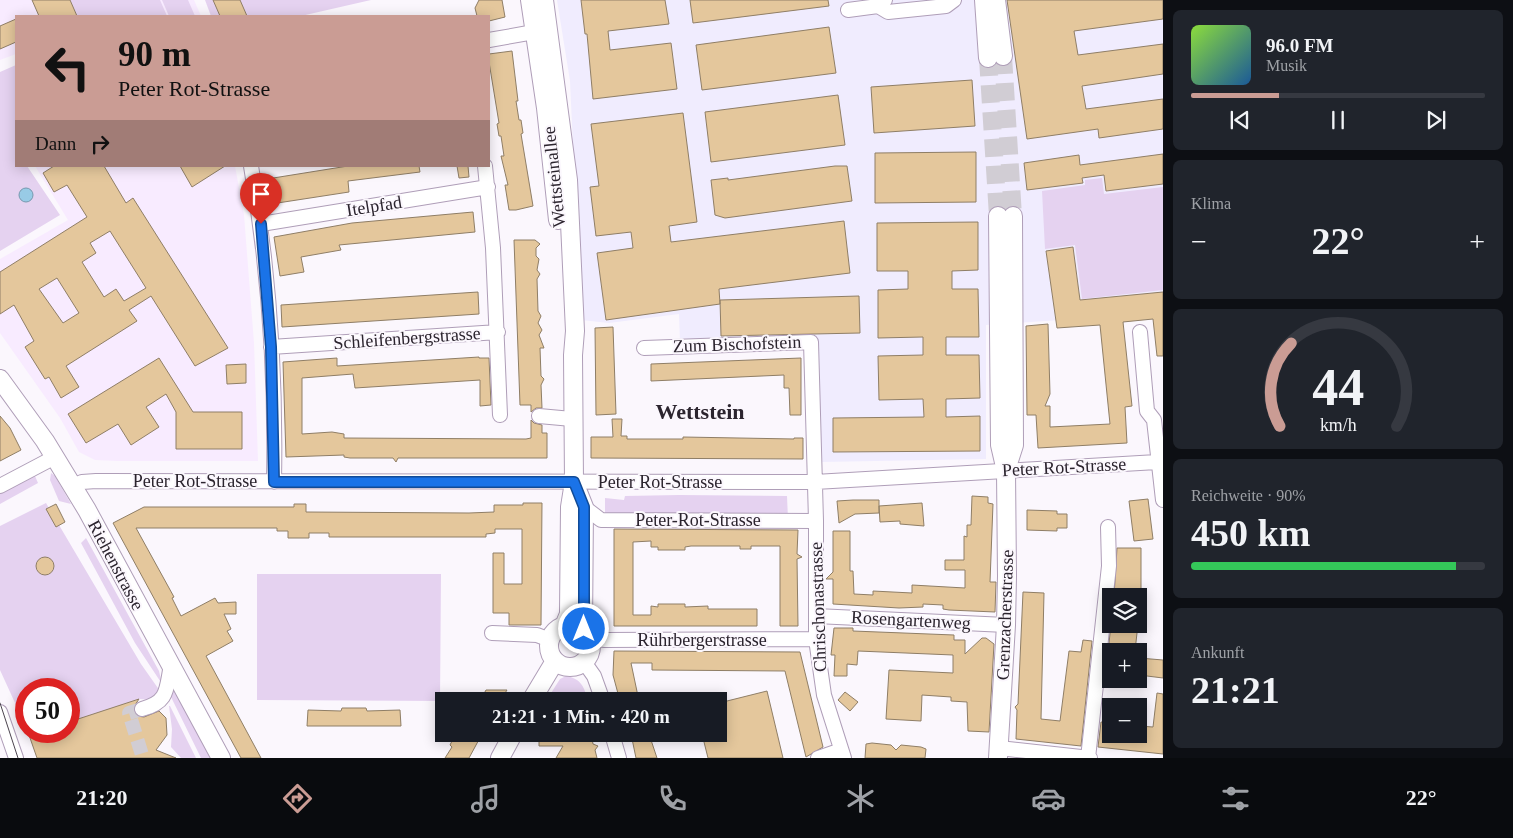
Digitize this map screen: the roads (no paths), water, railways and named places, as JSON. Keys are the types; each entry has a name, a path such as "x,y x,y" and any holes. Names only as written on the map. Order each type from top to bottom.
{"main road":[{"name":"Wettsteinallee","path":"530,0 538,27 555,182 566,328 573,355"},
{"name":"Wettsteinallee","path":"544,0 568,180 575,331 572,419 574,482 570,507 569,614 564,626"},
{"path":"984,0 996,57 996,0"},
{"name":"Grenzacherstrasse","path":"999,753 1006,625 1006,471 1014,445 1005,216"},
{"name":"Riehenstrasse","path":"0,379 73,486 221,758"},
{"name":"Wettsteinallee","path":"574,482 584,507 586,634 591,651 584,662"},
{"path":"584,662 570,667 555,661 549,648 550,640 556,631 564,626 577,626 586,634"},
{"path":"536,692 555,661"},
{"path":"500,758 509,742"}],"street":[{"path":"537,0 538,27 550,42"},
{"path":"848,10 882,3 888,12 946,6 954,0"},
{"path":"490,40 538,27"},
{"path":"251,167 261,224 271,347 274,482"},
{"name":"Schleifenbergstrasse","path":"271,347 498,332 485,167"},
{"name":"Itelpfad","path":"261,224 488,187"},
{"path":"498,332 500,415"},
{"path":"1140,332 1147,411 1158,420 1157,462 1163,500"},
{"name":"Zum Bischofstein","path":"644,348 811,342 815,482"},
{"path":"539,416 572,419"},
{"path":"0,486 55,457"},
{"name":"Peter Rot-Strasse","path":"73,486 82,482 96,481 815,482 1157,462"},
{"name":"Chrischonastrasse","path":"815,482 816,639 824,695 842,754"},
{"name":"Peter-Rot-Strasse","path":"584,507 601,520 816,521"},
{"path":"999,753 1089,758 1109,566 1108,527"},
{"name":"Rosengartenweg","path":"816,616 1006,625"},
{"path":"492,633 537,635 550,640"},
{"name":"Rührbergerstrasse","path":"586,634 605,640 816,639"},
{"path":"584,662 594,676 600,692"},
{"path":"142,709 157,704 164,698 171,665"},
{"path":"0,712 16,758"},
{"path":"614,742 618,758"},
{"path":"818,758 842,754"}],"water":[{"path":"23,188 29,188 33,195 29,202 23,202 19,198 19,192"}],"tunnel":[{"path":"1003,56 1013,216"},
{"path":"988,58 998,216"},
{"path":"142,709 129,713 143,758"}],"tram line":[{"path":"0,703 18,758"}],"district":[{"name":"Wettstein","path":"700,411"}]}
